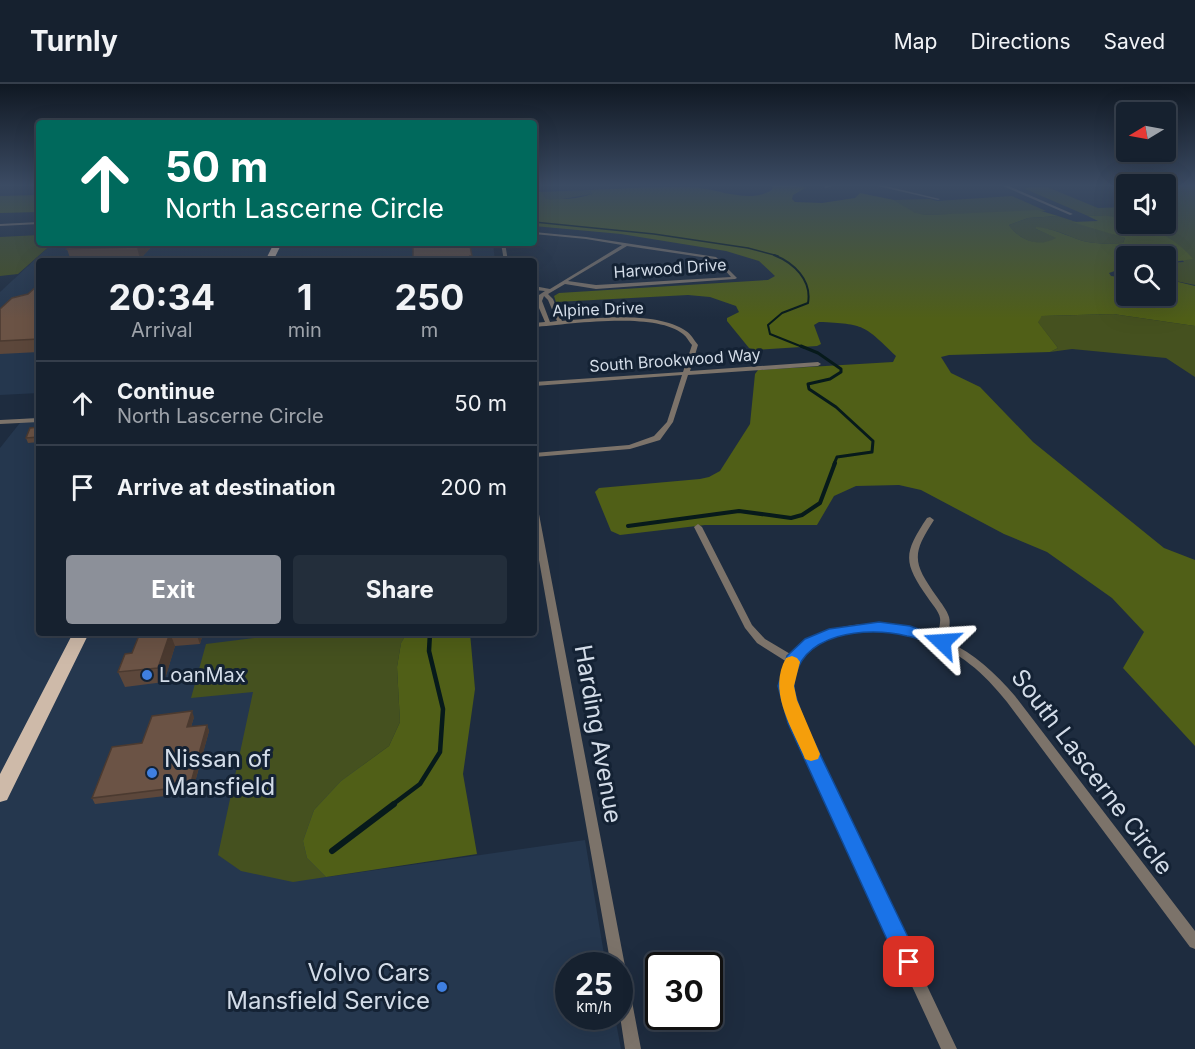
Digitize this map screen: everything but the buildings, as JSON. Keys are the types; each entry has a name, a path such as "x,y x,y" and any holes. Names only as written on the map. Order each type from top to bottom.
{"main road":[{"path":"0,794 79,636"}],"street":[{"name":"Harwood Drive","path":"537,233 716,258 735,278 596,287 563,282"},
{"name":"Harwood Drive","path":"547,292 626,244"},
{"path":"537,289 547,292 560,323"},
{"path":"547,292 541,296 539,301 548,324"},
{"name":"Alpine Drive","path":"537,325 639,320 679,328 688,334 695,345 686,373"},
{"name":"South Brookwood Way","path":"537,384 818,364"},
{"path":"537,455 630,447 657,438 670,422 686,373"},
{"path":"0,422 36,420"},
{"path":"930,520 915,543 912,558 918,574 945,618 942,642"},
{"name":"Harding Avenue","path":"537,525 615,952"},
{"path":"698,527 748,626 761,641 792,660 786,686 797,723 950,1049"},
{"name":"South Lascerne Circle","path":"792,660 811,642 848,629 879,627 897,629 942,642 971,658 998,683 1195,942"},
{"path":"630,1030 633,1049"}],"shaded area":[{"path":"50,246 493,246 495,258 37,258"},
{"path":"36,259 36,393 0,395 0,292"},
{"path":"36,417 36,636 405,636 401,643 327,877 585,840 604,952 555,952 555,1030 617,1030 621,1049 0,1049 0,448 23,419"}],"green space":[{"path":"567,229 1012,229 1030,241 1043,242 1056,238 1036,229 1046,229 1088,242 1123,243 1125,238 1095,229 1116,229 1116,234 1161,234 1180,246 1193,259 1176,262 1176,246 1116,246 1116,271 1109,273 1116,277 1116,306 1176,306 1176,281 1195,286 1195,326 1113,314 1042,316 1038,322 1058,348 1050,352 941,357 951,373 980,387 1033,442 1164,548 1195,560 1195,746 1123,668 1144,632 1112,598 1047,552 1004,534 921,490 899,485 856,486 834,496 817,525 705,525 620,535 611,531 595,492 599,488 700,479 720,471 750,424 755,374 758,370 893,362 896,356 863,328 855,325 819,322 814,325 821,344 817,346 755,350 749,348 727,321 727,318 739,312 736,306 710,297 688,295 556,302 554,296 559,293 768,280 775,276 759,261 726,251 621,234"},
{"path":"1036,229 1057,238 1037,243 1024,239 1013,230"},
{"path":"1043,229 1098,229 1125,238 1123,243 1093,243"},
{"path":"1176,229 1195,229 1195,285 1176,281 1176,262 1184,262 1176,253 1176,246 1170,246 1160,234 1176,234"},
{"path":"36,235 36,246 50,246 18,274 0,276 0,237"},
{"path":"1113,314 1195,326 1195,377 1166,358 1072,349 1050,352 1058,348 1037,321 1042,316"},
{"path":"271,636 405,636 401,643 397,667 400,722 389,746 341,781 314,810 303,841 307,858 326,877 293,882 241,871 218,855 253,692 191,698 206,644"},
{"path":"405,636 470,636 475,689 463,774 477,854 326,877 307,858 303,841 314,810 341,781 389,746 400,722 397,667 401,643"}],"waterway":[{"path":"604,229 748,248 778,256"},
{"path":"774,255 800,273 809,295 808,303 782,313 768,325 770,334 805,348"},
{"path":"801,346 818,353 841,369 841,372 830,379 808,384 809,389 836,407 873,441 872,452 837,457 834,464"},
{"path":"628,526 739,511 791,518 802,515 820,503 835,463"},
{"path":"392,805 420,784 440,752 443,709 429,651 430,636"},
{"path":"332,851 394,804"}],"slow traffic":[{"path":"792,662 786,686 797,723 811,754"}],"place":[{"name":"LoanMax","path":"147,675"},
{"name":"Nissan of Mansfield","path":"152,773"},
{"name":"Volvo Cars Mansfield Service","path":"442,987"}],"route":[{"path":"909,962 797,723 786,686 792,660 811,642 834,632 879,627 910,631 942,642"}]}
